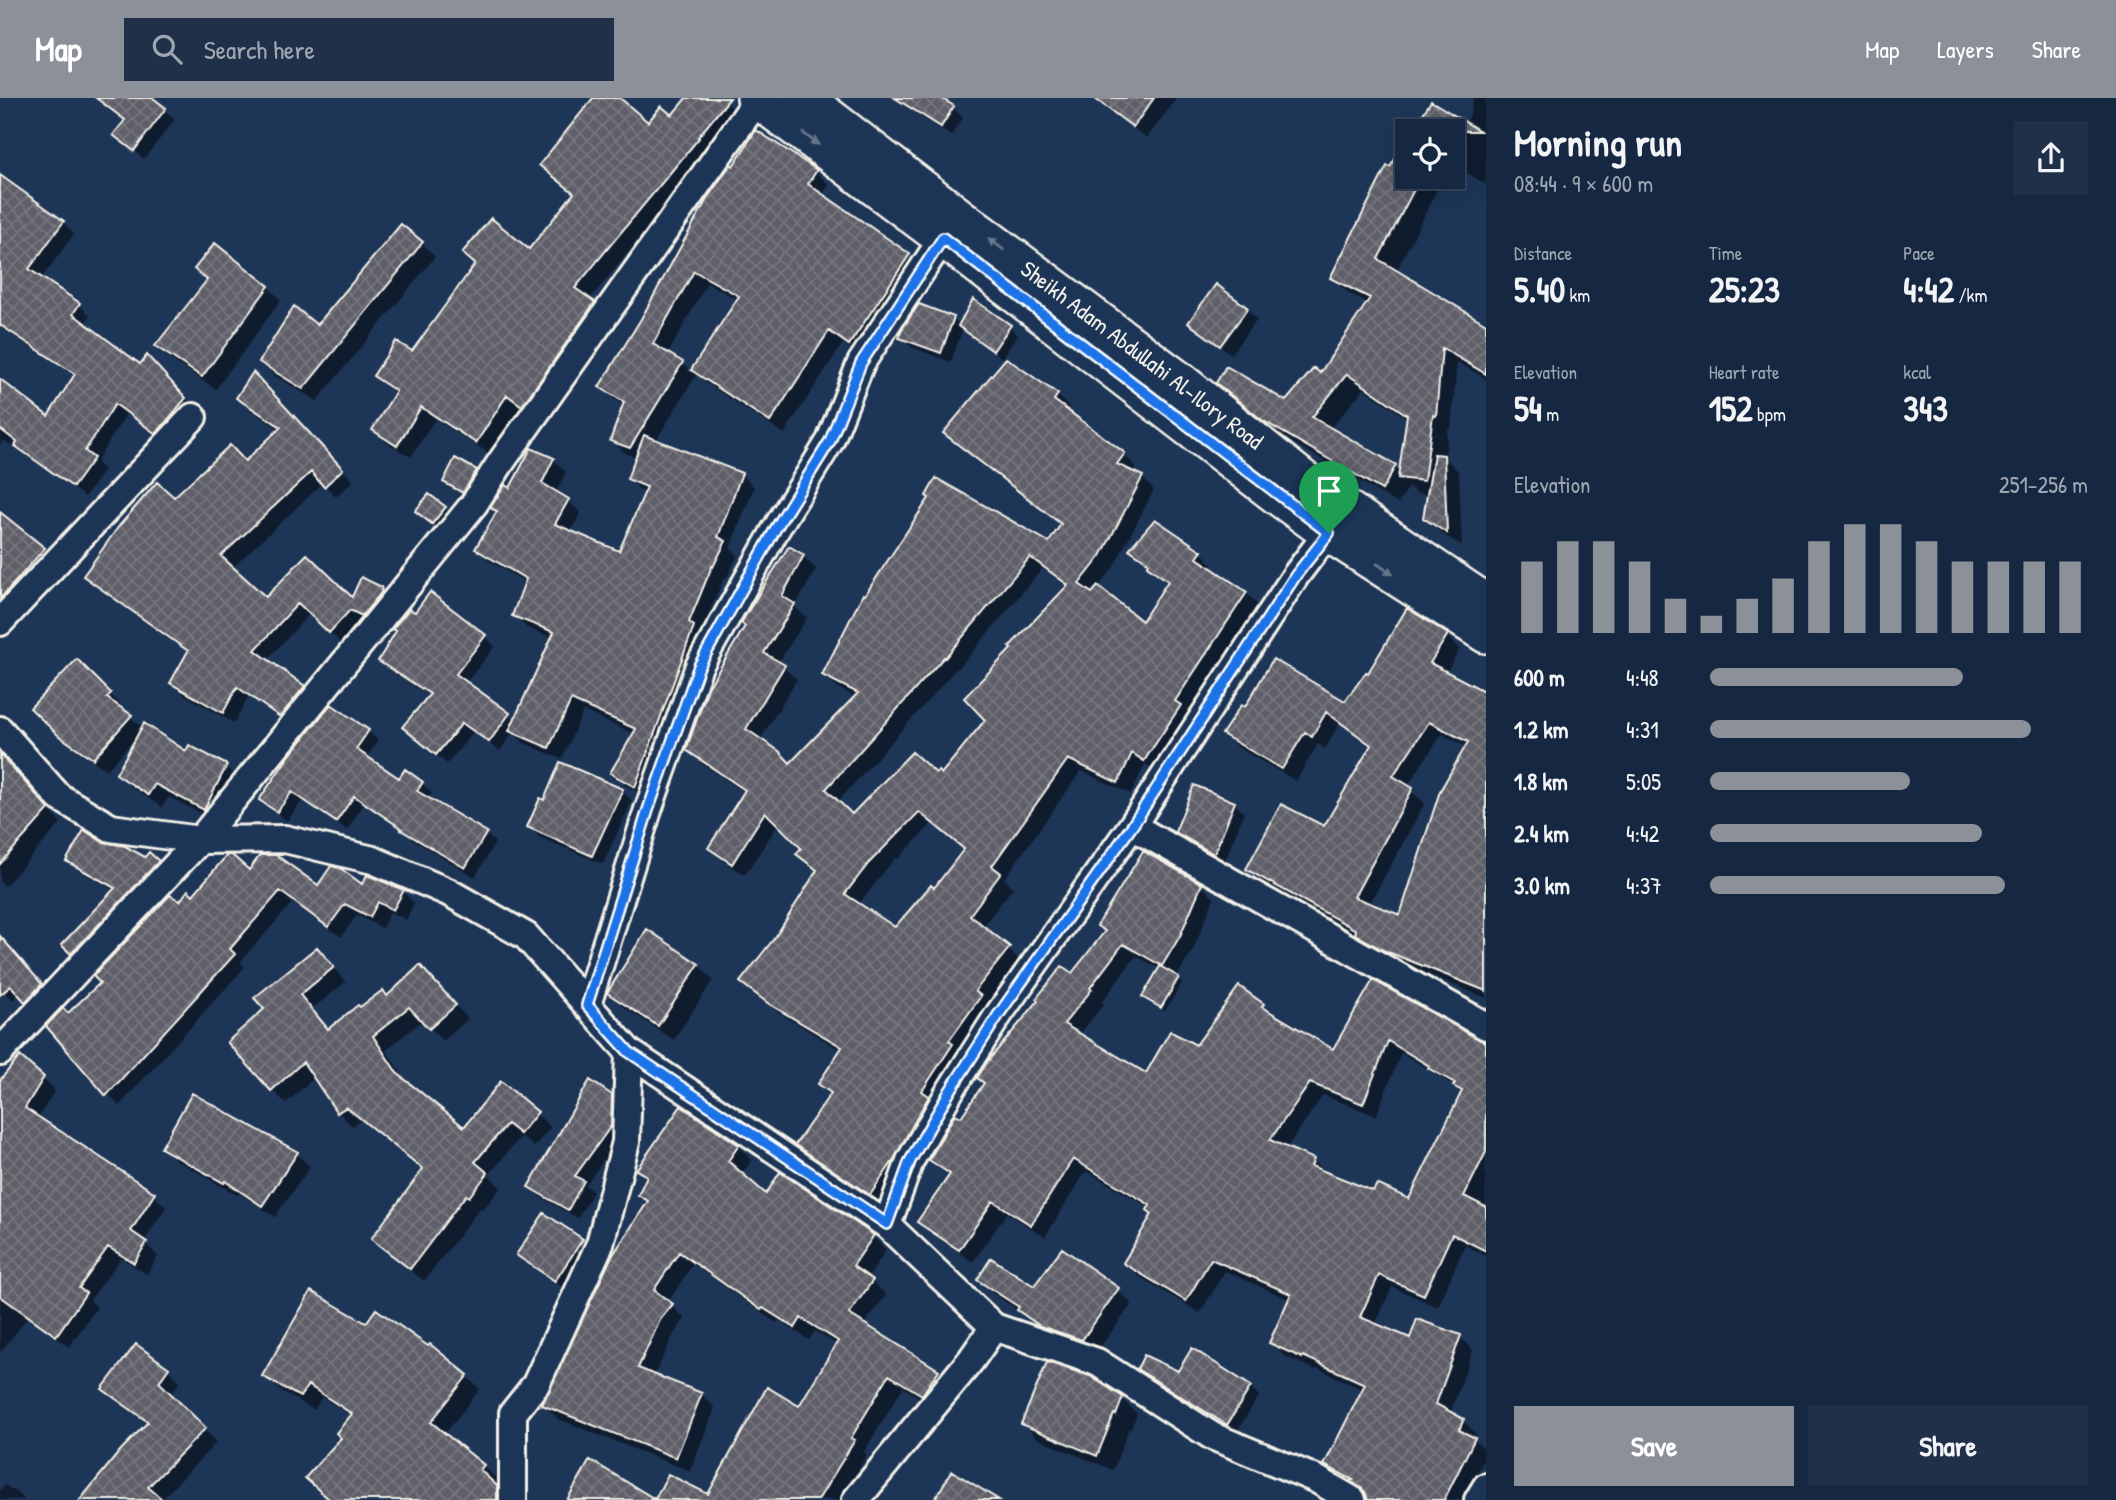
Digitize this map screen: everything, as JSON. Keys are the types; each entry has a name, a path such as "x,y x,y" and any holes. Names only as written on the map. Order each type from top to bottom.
{"street":[{"name":"Sheikh Adam Abdullahi Al-Ilory Road","path":"804,98 1176,378 1305,481 1338,521 1486,603"},
{"name":"Sheikh Adam Abdullahi Al-Ilory Road","path":"757,99 943,238 1338,521 1486,634"},
{"path":"0,1052 200,840 474,504 509,450 757,99"},
{"path":"587,1005 648,810 699,666 776,528 830,441 861,363 943,238"},
{"path":"0,622 193,417"},
{"path":"887,1224 910,1161 999,1014 1132,826 1296,575 1338,521"},
{"path":"0,730 59,797 111,828 200,840 285,839 373,860 448,892 526,936 629,1052 887,1224 994,1327 1097,1363 1212,1436 1316,1479 1352,1500"},
{"path":"1132,826 1486,1026"},
{"path":"513,1500 513,1413 536,1384 600,1244 626,1142 629,1052"},
{"path":"856,1500 971,1360 994,1327"},
{"path":"1478,1500 1486,1487"}],"building":[{"path":"96,98 153,98 166,108 134,151 113,135 125,120"},
{"path":"593,98 620,98 648,122 661,106 672,115 686,98 730,98 575,288 595,302 522,406 507,395 476,443 421,407 397,446 372,430 396,391 373,376 396,341 412,351 475,264 462,253 491,218 529,249 574,193 539,165"},
{"path":"895,98 941,98 954,106 941,127"},
{"path":"1094,98 1154,98 1133,127"},
{"path":"1431,101 1460,119 1420,119"},
{"path":"1465,122 1480,131 1465,131"},
{"path":"756,130 817,170 808,184 910,254 849,345 829,331 770,422 691,370 739,296 694,271 653,344 683,362 630,448 610,441 624,402 599,387 641,319 708,197 731,164 733,166"},
{"path":"1395,159 1395,189 1414,189 1378,259 1486,324 1486,374 1442,348 1436,416 1433,415 1424,481 1398,478 1407,415 1347,374 1312,417 1396,465 1382,490 1262,420 1216,383 1226,366 1286,401 1314,368 1320,373 1370,298 1330,278 1387,166 1390,167"},
{"path":"0,175 64,221 29,269 80,303 73,314 140,364 147,355 186,398 156,434 115,404 85,451 94,458 73,487 15,446 17,442 0,429 0,379 48,416 75,374 0,325"},
{"path":"401,224 423,242 303,389 259,362 294,306 317,325"},
{"path":"215,243 269,286 202,377 155,346 207,280 194,269"},
{"path":"1216,284 1248,308 1220,346 1188,323"},
{"path":"973,299 1011,325 993,351 958,326"},
{"path":"919,304 954,317 941,353 899,338"},
{"path":"1006,358 1058,394 1054,400 1125,453 1117,464 1143,476 1101,556 1079,584 1092,593 1098,586 1142,621 1168,581 1129,549 1155,519 1202,551 1197,558 1247,592 1175,701 1181,705 1144,761 1132,753 1118,783 1068,759 992,866 1001,873 970,915 1010,947 975,991 981,996 949,1041 953,1044 922,1091 929,1096 893,1161 870,1195 795,1145 831,1093 818,1084 842,1047 769,1004 740,982 776,936 817,870 796,854 801,848 765,812 732,864 708,848 745,790 686,750 708,688 745,626 741,623 789,546 804,555 782,596 795,604 764,653 785,665 746,729 779,751 790,763 858,693 822,675 863,594 865,595 929,498 926,496 936,478 1049,542 1061,524 943,433","holes":["1030,557 1068,585 964,698 985,720 941,774 938,771 936,773 912,752 852,814 826,789 945,658","919,812 964,849 934,888 931,885 895,927 845,894 868,864"]},
{"path":"253,372 343,469 324,487 311,472 221,556 266,597 307,554 352,597 361,577 382,587 381,593 362,616 350,610 329,633 298,603 255,650 305,686 280,717 237,687 223,713 170,683 188,651 83,576 119,526 157,482 174,497 230,445 245,461 281,427 236,398"},
{"path":"644,435 742,473 718,537 726,541 712,566 689,622 694,626 635,787 610,773 636,729 571,700 549,748 509,731 554,632 512,616 526,579 475,549 497,511 490,508 505,485 510,488 531,448 554,458 542,483 569,499 555,524 619,551 647,487 627,479"},
{"path":"1434,454 1444,455 1447,533 1423,518"},
{"path":"455,458 477,470 463,493 443,482"},
{"path":"429,494 446,507 432,524 415,511"},
{"path":"0,512 45,548 0,599"},
{"path":"430,592 486,635 456,674 510,713 489,742 462,723 436,755 402,727 430,694 378,661 396,631 392,629 409,609 415,612"},
{"path":"1407,608 1448,634 1430,663 1486,692 1486,991 1383,950 1355,934 1356,930 1246,869 1281,804 1324,826 1371,745 1326,712 1312,737 1305,732 1282,769 1222,734 1241,705 1245,707 1273,659 1345,701 1366,672 1368,673","holes":["1429,722 1468,742 1440,791 1400,915 1354,897 1413,788 1393,776"]},
{"path":"77,659 111,693 107,698 132,715 93,759 59,736 30,708"},
{"path":"331,704 369,730 356,749 399,778 405,769 423,782 417,791 487,832 465,868 401,830 354,796 336,822 292,792 277,812 259,800 287,759"},
{"path":"144,723 186,751 189,745 227,765 204,810 155,784 148,795 116,774"},
{"path":"0,754 49,809 0,864"},
{"path":"560,762 623,789 592,856 527,827 540,798 544,800"},
{"path":"1194,785 1235,802 1214,854 1175,832"},
{"path":"84,830 103,842 125,846 145,857 149,852 159,861 71,954 61,945 115,888 66,861"},
{"path":"1143,851 1202,884 1180,936 1162,966 1123,944 1064,1024 1146,1073 1170,1031 1196,1045 1239,986 1264,1004 1262,1007 1333,1049 1373,980 1486,1043 1486,1152 1464,1196 1486,1207 1486,1251 1452,1234 1424,1295 1379,1275 1360,1317 1410,1338 1417,1319 1461,1335 1436,1404 1464,1419 1459,1430 1475,1438 1444,1500 1368,1500 1365,1492 1351,1481 1353,1480 1324,1465 1365,1384 1269,1343 1291,1294 1211,1259 1186,1301 1123,1263 1152,1214 1147,1210 1150,1205 1073,1159 1031,1225 993,1201 959,1250 917,1222 950,1174 929,1160 955,1114 961,1117 984,1083 977,1078 988,1061 1038,1001 1036,999 1062,966 1072,973 1105,931 1097,926","holes":["1388,1041 1429,1066 1428,1068 1455,1083 1453,1086 1462,1091 1409,1199 1377,1184 1373,1191 1311,1166 1314,1159 1270,1140 1310,1083 1363,1104"]},
{"path":"227,855 232,855 249,870 260,855 276,855 318,885 331,866 340,868 362,884 367,875 404,890 393,910 378,902 370,917 345,904 328,927 280,891 230,949 235,954 106,1096 46,1026 63,1008 68,1013 100,983 93,976 170,895 180,901 188,890 193,895"},
{"path":"647,929 699,964 658,1026 607,993"},
{"path":"0,936 42,984 25,1002 11,986 0,995"},
{"path":"317,947 334,967 300,995 328,1029 358,1005 360,1007 383,990 387,996 420,965 456,1005 429,1029 409,1007 373,1036 397,1073 464,1127 501,1081 538,1112 520,1134 507,1124 475,1162 488,1173 469,1197 466,1195 410,1269 371,1239 423,1169 346,1107 337,1113 303,1062 271,1091 227,1042 264,1009 254,998"},
{"path":"1160,966 1179,977 1161,1008 1142,997"},
{"path":"20,1056 44,1077 25,1108 155,1193 131,1231 147,1242 134,1263 108,1247 79,1288 86,1293 56,1336 0,1296 0,1080"},
{"path":"590,1080 612,1095 611,1126 575,1176 584,1181 568,1210 528,1187"},
{"path":"192,1093 298,1152 262,1206 225,1181 224,1183 161,1148"},
{"path":"681,1106 739,1145 728,1161 766,1194 780,1172 874,1235 853,1266 873,1280 849,1314 939,1370 922,1395 889,1375 851,1438 855,1440 818,1500 567,1500 590,1460 655,1499 668,1474 708,1494 767,1387 799,1406 838,1341 801,1318 795,1328 763,1308 761,1310 679,1252 654,1290 673,1304 660,1320 638,1368 702,1393 676,1458 542,1405 611,1258 648,1201 638,1195 647,1176 636,1170"},
{"path":"544,1213 583,1239 555,1281 516,1255"},
{"path":"1062,1248 1119,1288 1082,1340 1040,1326 1017,1310 1019,1307 977,1280 991,1258 1034,1286"},
{"path":"311,1291 366,1323 376,1309 428,1346 430,1344 468,1375 431,1422 484,1465 480,1470 497,1486 497,1500 330,1500 305,1478 341,1438 336,1433 352,1414 308,1385 300,1397 262,1376"},
{"path":"136,1344 169,1368 159,1382 206,1428 148,1487 163,1500 80,1500 148,1422 102,1389"},
{"path":"1192,1348 1251,1386 1227,1425 1137,1369 1144,1355 1178,1371"},
{"path":"1047,1362 1090,1376 1123,1397 1097,1456 1021,1424"},
{"path":"952,1471 999,1500 934,1500"}],"route":[{"path":"943,238 1329,533 1296,575 1132,826 999,1014 910,1161 887,1224 629,1052 587,1005 648,810 699,666 776,528 830,441 861,363 943,238"}]}
